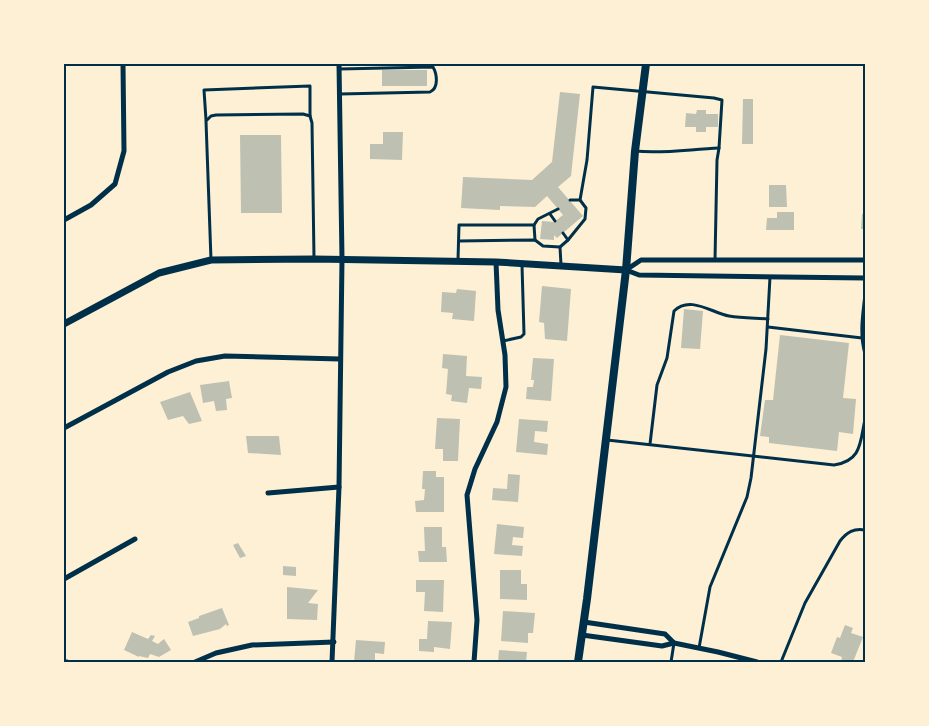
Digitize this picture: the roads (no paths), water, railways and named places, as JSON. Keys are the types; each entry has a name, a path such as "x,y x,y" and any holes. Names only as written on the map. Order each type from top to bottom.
{"main road":[{"path":"578,662 626,270 635,151 646,64"}],"street":[{"path":"64,220 91,205 115,184 124,151 123,64"},
{"path":"332,662 339,487 342,259 339,67"},
{"path":"64,324 159,273 210,260 342,259 496,262 626,270 639,275 865,278"},
{"path":"626,270 641,260 865,260"},
{"path":"474,662 477,620 467,495 475,469 497,422 506,387 505,355 498,310 496,262"},
{"path":"64,428 168,372 196,361 225,356 340,359"},
{"path":"268,493 339,487"},
{"path":"64,579 135,539"},
{"path":"584,622 665,634 674,643"},
{"path":"582,635 662,646 674,643 757,662"},
{"path":"195,662 216,653 252,645 334,642"}],"lane":[{"path":"339,67 433,68 435,71 436,87 430,92 339,94"},
{"path":"210,260 204,90 310,86 314,259"},
{"path":"459,241 534,240 543,246 560,247 568,240 580,222 585,219 586,208 580,200 587,160 593,87 702,96 722,100 717,160 715,260"},
{"path":"206,121 216,114 304,114 310,116"},
{"path":"635,151 655,153 672,150 719,148"},
{"path":"570,200 580,200"},
{"path":"534,240 534,225 538,220 558,209"},
{"path":"550,214 555,222"},
{"path":"458,261 460,225 534,225"},
{"path":"563,233 568,240"},
{"path":"560,247 561,266"},
{"path":"503,341 521,337 524,334 522,264"},
{"path":"699,649 710,587 747,497 754,456 768,327 770,276"},
{"path":"865,294 862,338 865,354"},
{"path":"650,444 657,385 668,352 674,311 680,306 687,304 720,314 768,319"},
{"path":"768,327 862,338"},
{"path":"606,440 834,465 845,464 853,459 858,450 865,419"},
{"path":"782,662 805,604 840,541 851,531 865,530"},
{"path":"671,662 674,643"}]}
